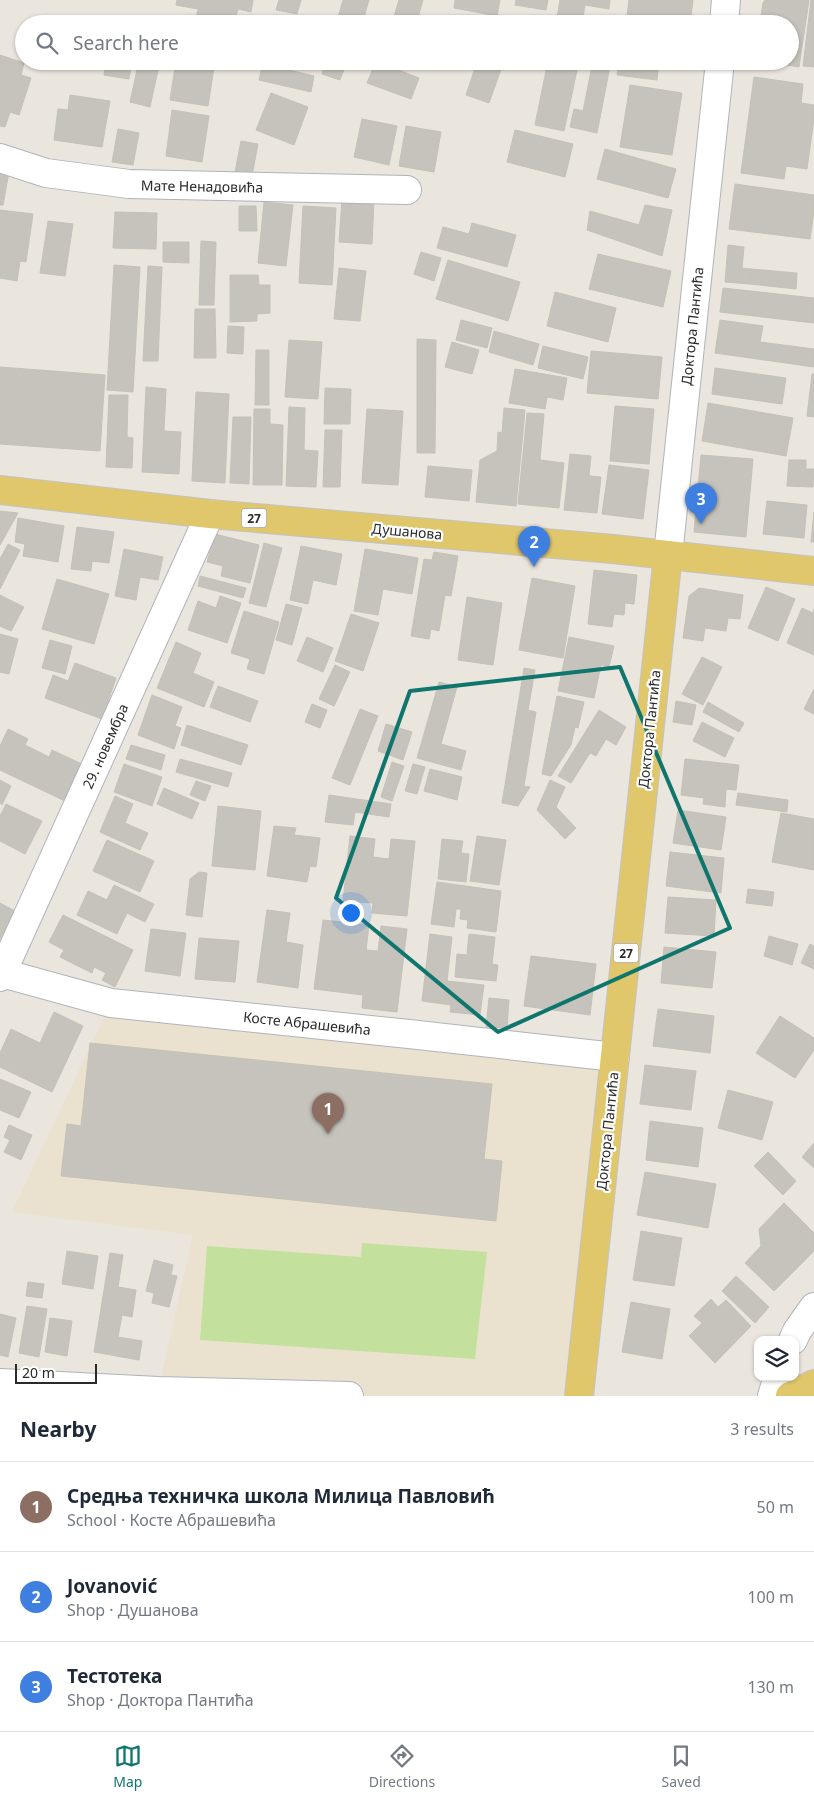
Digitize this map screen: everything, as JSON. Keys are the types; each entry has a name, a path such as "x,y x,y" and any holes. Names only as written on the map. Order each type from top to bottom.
{"main road":[{"name":"Душанова","path":"0,490 210,514 613,549 814,572"},
{"name":"Доктора Пантића","path":"579,1396 668,555"},
{"path":"790,1396 814,1384"}],"street":[{"path":"725,15 726,0"},
{"name":"Доктора Пантића","path":"668,555 719,70"},
{"name":"Мате Ненадовића","path":"0,158 46,173 129,184 407,190"},
{"name":"29. новембра","path":"1,975 210,514"},
{"name":"Косте Абрашевића","path":"1,975 111,1002 615,1058"},
{"path":"795,1336 814,1307"},
{"path":"772,1396 777,1381"},
{"path":"0,1383 157,1393 349,1396"}],"highlighted area":[{"path":"620,667 730,928 498,1032 336,898 410,691"}],"shaded area":[{"path":"111,1003 615,1057 580,1396 325,1396 158,1391 193,1235 12,1212"}],"green space":[{"path":"362,1243 487,1252 475,1359 200,1340 207,1246 361,1257"}],"building":[{"path":"177,0 253,0 251,12 238,9 236,15 197,15 198,9 176,5"},
{"path":"279,0 301,0 297,14 276,10"},
{"path":"343,0 369,0 365,15 339,15"},
{"path":"399,0 423,0 419,15 394,15"},
{"path":"455,0 500,0 497,15 454,8"},
{"path":"516,0 548,0 546,10 515,5"},
{"path":"560,0 610,0 609,9 585,5 583,15 558,15"},
{"path":"629,0 693,0 691,15 627,15"},
{"path":"765,0 809,0 799,67 799,15 761,15"},
{"path":"811,0 814,0 814,67 803,66"},
{"path":"0,55 15,60 15,70 22,70 21,75 31,78 19,115 10,112 5,127 0,126"},
{"path":"105,70 130,70 129,79 104,75"},
{"path":"137,70 158,70 150,107 130,102"},
{"path":"175,70 214,70 208,106 170,100"},
{"path":"261,70 289,70 314,76 311,92 259,80"},
{"path":"323,70 344,70 340,80 322,74"},
{"path":"372,70 399,70 419,78 411,99 367,83"},
{"path":"474,70 501,70 489,103 466,95"},
{"path":"546,70 577,70 564,131 535,125"},
{"path":"591,70 609,70 597,133 570,127 574,109 583,111"},
{"path":"618,70 658,70 657,80 617,75"},
{"path":"754,77 803,84 801,103 814,105 814,119 807,169 786,166 784,179 741,173"},
{"path":"630,85 682,93 672,155 620,147"},
{"path":"271,93 308,107 294,145 256,130"},
{"path":"70,95 110,101 102,147 54,140 58,109 68,110"},
{"path":"172,110 209,116 202,162 166,156"},
{"path":"362,119 397,126 389,165 354,157"},
{"path":"406,126 441,132 434,172 399,166"},
{"path":"118,129 139,133 133,165 112,162"},
{"path":"515,130 573,144 565,177 507,162"},
{"path":"241,141 258,144 252,176 235,172"},
{"path":"605,149 676,169 668,198 597,179"},
{"path":"0,170 9,172 3,205 0,205"},
{"path":"735,184 814,195 814,212 810,239 729,229"},
{"path":"342,199 374,201 372,244 339,242"},
{"path":"264,202 293,205 286,266 258,263"},
{"path":"645,205 672,210 662,256 587,230 590,211 639,225"},
{"path":"239,206 256,206 257,231 239,231"},
{"path":"303,206 336,208 332,285 299,283"},
{"path":"0,210 33,214 26,262 20,261 17,281 0,278"},
{"path":"115,212 157,213 156,249 113,248"},
{"path":"48,221 73,224 65,276 40,273"},
{"path":"472,223 516,235 507,267 437,248 443,227 469,234"},
{"path":"201,241 216,242 214,305 199,305"},
{"path":"163,242 189,242 189,263 163,262"},
{"path":"728,245 744,247 742,268 751,269 750,284 725,282"},
{"path":"421,252 441,258 434,281 414,274"},
{"path":"598,254 671,271 663,307 589,289"},
{"path":"448,260 520,282 508,321 436,299"},
{"path":"114,265 140,267 133,392 107,390"},
{"path":"148,266 162,267 158,361 143,361"},
{"path":"339,268 366,271 360,321 334,319"},
{"path":"751,269 797,273 796,289 750,284"},
{"path":"230,275 258,275 259,285 270,285 270,313 257,314 257,321 230,322"},
{"path":"723,288 814,298 814,323 720,312"},
{"path":"555,292 616,308 608,342 547,326"},
{"path":"195,309 215,309 216,358 194,358"},
{"path":"461,320 492,328 487,348 456,340"},
{"path":"720,320 763,326 760,342 814,349 814,367 715,353"},
{"path":"228,326 244,327 243,354 227,353"},
{"path":"494,331 539,344 533,365 489,352"},
{"path":"417,339 436,340 435,453 417,453"},
{"path":"289,340 322,342 318,399 285,397"},
{"path":"452,342 479,350 472,374 445,367"},
{"path":"543,346 588,357 583,379 538,368"},
{"path":"256,350 269,350 269,405 255,405"},
{"path":"591,351 662,357 658,399 587,393"},
{"path":"0,367 105,375 100,451 0,444"},
{"path":"715,368 786,378 782,404 712,394"},
{"path":"515,369 567,378 563,400 547,397 545,409 509,403"},
{"path":"812,374 814,374 814,417 807,416"},
{"path":"146,387 166,389 164,431 181,432 179,474 142,472"},
{"path":"325,388 351,389 350,424 324,424"},
{"path":"196,392 229,394 225,483 192,481"},
{"path":"109,395 128,395 127,437 133,438 132,468 106,467"},
{"path":"708,403 793,418 786,456 702,441"},
{"path":"615,406 654,409 649,464 610,461"},
{"path":"289,407 305,408 304,450 318,451 316,487 286,486"},
{"path":"504,408 525,410 516,506 476,502 480,460 497,451 498,432 502,433"},
{"path":"254,409 270,409 270,424 283,425 282,485 253,485"},
{"path":"367,409 403,411 398,485 362,483"},
{"path":"527,413 544,414 540,460 564,463 559,508 518,504"},
{"path":"233,417 251,417 249,484 230,483"},
{"path":"325,430 342,430 340,487 323,487"},
{"path":"570,454 591,456 589,476 601,477 597,513 564,510"},
{"path":"701,455 753,459 746,537 694,532"},
{"path":"789,460 806,460 806,469 814,469 813,487 787,486"},
{"path":"609,465 649,470 643,519 602,514"},
{"path":"428,466 472,470 469,501 425,497"},
{"path":"767,501 807,505 804,538 763,534"},
{"path":"0,511 18,513 0,545"},
{"path":"814,512 814,542 811,542"},
{"path":"18,518 64,526 58,562 23,556 25,544 15,542"},
{"path":"77,527 114,532 109,563 92,561 91,571 71,569"},
{"path":"215,534 259,545 250,583 221,576 223,566 207,562"},
{"path":"264,543 282,548 266,607 249,603"},
{"path":"8,544 20,550 0,589 0,559"},
{"path":"301,546 342,554 336,585 313,580 308,604 290,600"},
{"path":"124,549 163,557 158,580 140,577 136,600 115,596"},
{"path":"365,549 418,558 412,594 383,589 378,615 354,611"},
{"path":"434,552 458,556 451,596 445,595 439,631 431,629 429,639 411,636 424,559 432,560"},
{"path":"594,570 637,575 634,604 625,603 624,615 614,614 612,627 588,624"},
{"path":"200,576 246,588 243,598 198,586"},
{"path":"532,578 575,586 563,658 519,650"},
{"path":"57,579 109,594 94,644 42,629"},
{"path":"766,587 795,599 778,641 748,628"},
{"path":"699,588 743,595 740,619 728,618 726,631 705,628 703,641 683,638 689,596"},
{"path":"0,595 24,607 11,631 0,626"},
{"path":"220,596 241,603 227,643 188,630 198,601 216,608"},
{"path":"467,597 502,603 493,665 458,660"},
{"path":"286,604 302,608 292,645 276,640"},
{"path":"802,608 813,613 814,609 814,655 787,643"},
{"path":"244,611 279,622 264,674 247,669 250,659 231,653"},
{"path":"351,614 379,623 363,671 335,661"},
{"path":"0,634 18,639 9,674 0,672"},
{"path":"307,637 333,648 323,672 297,661"},
{"path":"569,637 614,646 609,667 601,665 594,698 558,691"},
{"path":"50,640 72,646 65,674 42,668"},
{"path":"176,642 201,653 193,673 214,682 204,707 157,688"},
{"path":"702,657 722,667 703,705 682,694"},
{"path":"75,663 116,678 102,719 45,698 53,675 68,681"},
{"path":"335,665 350,672 334,706 319,699"},
{"path":"524,668 535,670 528,710 536,712 524,786 530,787 518,806 502,803"},
{"path":"439,682 457,687 441,744 466,751 461,770 417,758"},
{"path":"218,686 258,701 250,722 210,707"},
{"path":"814,689 814,714 804,709"},
{"path":"152,695 182,707 175,726 181,728 174,749 138,735"},
{"path":"557,696 584,702 578,728 575,727 571,745 551,776 542,774"},
{"path":"676,701 696,705 692,725 673,722"},
{"path":"708,702 744,723 739,732 703,712"},
{"path":"312,704 327,710 320,728 305,722"},
{"path":"360,709 378,716 350,785 332,778"},
{"path":"599,710 626,727 616,745 606,739 596,756 590,753 571,783 558,776"},
{"path":"702,722 734,738 725,757 693,741"},
{"path":"386,724 412,732 403,760 378,751"},
{"path":"187,725 248,745 241,765 181,745"},
{"path":"8,729 28,739 25,745 49,757 52,750 84,765 67,802 0,770 0,746"},
{"path":"131,745 165,755 161,770 126,759"},
{"path":"180,759 232,773 228,787 176,772"},
{"path":"685,759 739,765 736,790 726,789 725,807 703,804 704,798 681,795"},
{"path":"392,762 404,766 392,801 381,797"},
{"path":"124,764 162,777 152,806 114,792"},
{"path":"413,764 425,767 417,794 405,791"},
{"path":"430,769 462,777 457,800 424,791"},
{"path":"0,780 11,786 2,805 0,803"},
{"path":"550,780 565,787 556,807 576,828 565,839 537,810"},
{"path":"196,781 211,786 205,801 190,795"},
{"path":"164,788 199,803 192,819 157,804"},
{"path":"738,793 788,800 787,812 736,805"},
{"path":"329,795 391,804 389,817 355,812 353,825 325,822"},
{"path":"115,796 133,804 125,823 148,833 140,850 100,832"},
{"path":"6,804 42,821 25,854 0,841 0,816"},
{"path":"218,806 261,811 255,870 212,866"},
{"path":"678,810 726,817 721,850 673,843"},
{"path":"781,813 814,819 814,870 772,862"},
{"path":"274,826 296,828 294,835 320,838 316,867 310,866 307,882 267,876"},
{"path":"350,836 375,839 373,857 389,859 391,839 415,841 407,916 372,913 373,903 343,901"},
{"path":"477,836 506,840 499,885 470,881"},
{"path":"442,839 463,841 461,853 469,854 466,882 438,879"},
{"path":"107,840 154,861 140,892 93,871"},
{"path":"670,852 724,858 721,893 666,886"},
{"path":"199,872 207,873 202,917 186,915 190,879"},
{"path":"437,882 501,891 496,932 467,928 468,920 460,919 461,909 456,909 454,927 431,924"},
{"path":"114,885 154,904 145,922 127,913 117,934 77,915 88,891 107,900"},
{"path":"748,889 774,892 772,906 746,903"},
{"path":"668,897 716,900 714,936 665,933"},
{"path":"0,903 15,911 0,939"},
{"path":"267,910 290,913 286,942 303,945 298,988 257,982"},
{"path":"63,915 133,950 115,987 102,980 106,973 94,967 92,973 60,957 64,950 49,942"},
{"path":"323,920 369,925 366,950 378,951 381,926 407,929 397,1012 362,1008 363,995 314,989"},
{"path":"151,929 186,933 180,976 145,971"},
{"path":"430,934 452,937 447,981 484,985 480,1015 450,1012 451,1005 422,1001"},
{"path":"469,934 495,937 492,964 498,965 496,981 455,977 457,954 467,955"},
{"path":"769,936 798,944 792,965 764,956"},
{"path":"199,938 239,941 235,982 195,979"},
{"path":"810,944 814,946 814,969 801,963"},
{"path":"664,947 716,952 712,988 661,983"},
{"path":"531,956 596,964 590,1015 524,1006"},
{"path":"489,998 509,1000 507,1028 486,1027"},
{"path":"658,1009 714,1016 710,1053 653,1046"},
{"path":"54,1012 83,1026 52,1092 0,1067 0,1053 11,1029 40,1043"},
{"path":"780,1016 814,1038 814,1050 795,1078 756,1053"},
{"path":"90,1043 492,1084 484,1159 502,1161 496,1221 61,1176 67,1124 81,1126"},
{"path":"645,1065 696,1071 691,1110 640,1104"},
{"path":"0,1079 31,1092 19,1118 0,1110"},
{"path":"728,1090 773,1102 762,1140 718,1128"},
{"path":"650,1121 703,1128 698,1167 646,1160"},
{"path":"9,1125 32,1135 21,1160 4,1152 10,1140 4,1137"},
{"path":"814,1143 814,1168 802,1157"},
{"path":"768,1152 796,1181 783,1195 754,1166"},
{"path":"645,1172 716,1184 708,1228 637,1215"},
{"path":"784,1203 814,1233 814,1251 774,1291 745,1263 761,1246 759,1229"},
{"path":"641,1231 682,1238 674,1286 633,1280"},
{"path":"67,1251 98,1256 93,1289 62,1284"},
{"path":"110,1253 123,1255 118,1287 136,1290 132,1317 122,1315 118,1337 142,1341 139,1360 94,1352"},
{"path":"154,1260 173,1265 171,1275 177,1276 169,1307 152,1303 154,1293 146,1291"},
{"path":"736,1276 769,1307 755,1323 722,1291"},
{"path":"28,1282 44,1284 42,1298 26,1296"},
{"path":"711,1299 718,1307 726,1300 751,1326 715,1363 689,1336 702,1323 694,1316"},
{"path":"631,1302 670,1309 662,1359 622,1352"},
{"path":"27,1306 47,1309 39,1357 19,1353"},
{"path":"0,1314 16,1318 8,1357 0,1355"},
{"path":"50,1318 72,1321 67,1356 45,1352"}],"place":[{"name":"Тестотека","path":"701,524"},
{"name":"Jovanović","path":"534,567"},
{"name":"Средња техничка школа Милица Павловић","path":"328,1134"}]}
